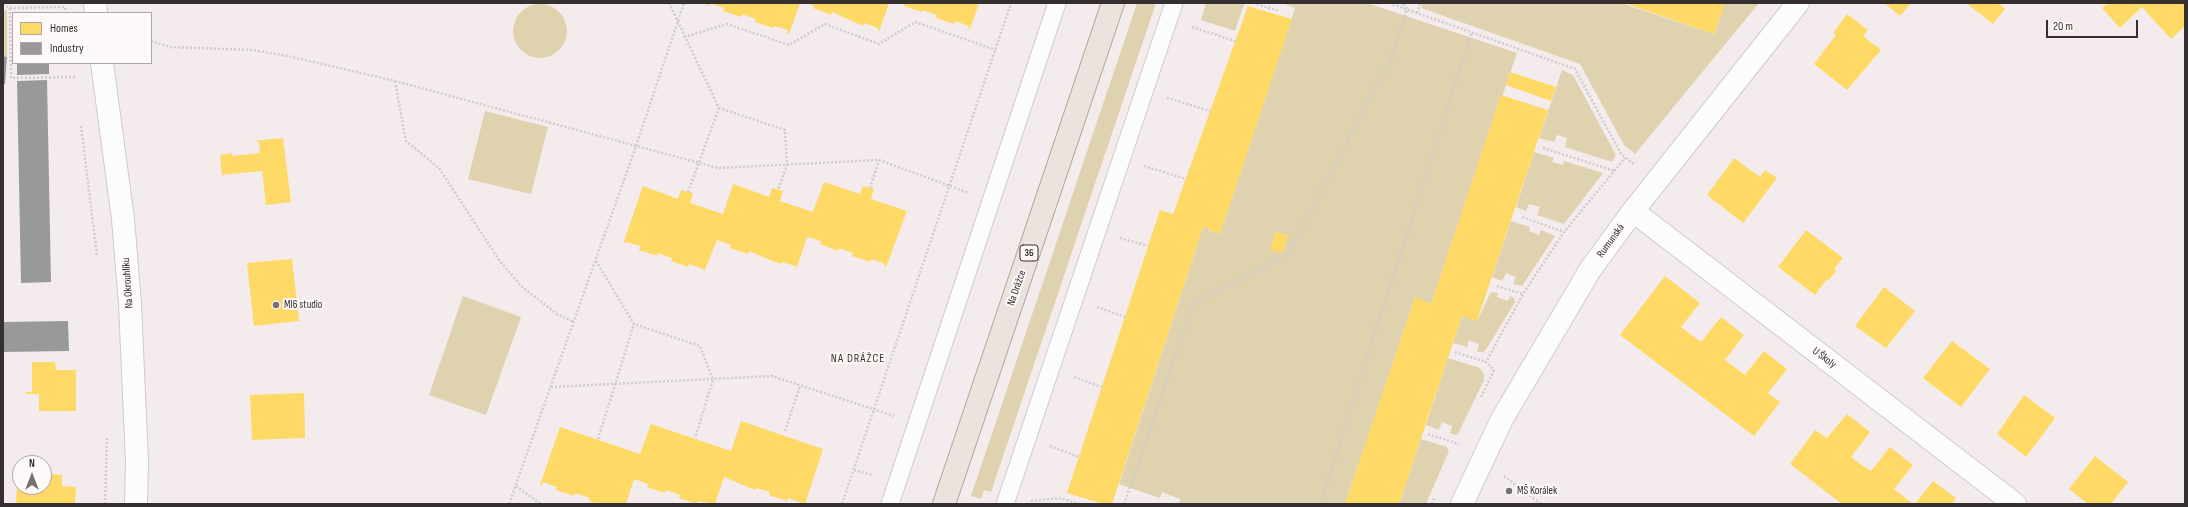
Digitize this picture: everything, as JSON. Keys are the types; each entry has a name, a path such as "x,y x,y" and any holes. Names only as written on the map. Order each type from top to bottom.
{"main road":[{"name":"Na Drážce","path":"944,504 1113,3"}],"street":[{"name":"Rumunská","path":"1462,504 1502,419 1590,270 1633,211 1798,3"},
{"name":"Na Okrouhlíku","path":"102,64 123,220 130,304 137,462 136,504"},
{"name":"U Školy","path":"1633,211 2015,504"}],"lane":[{"path":"890,504 1057,3"},
{"path":"1005,504 1052,369 1174,3"}],"path":[{"path":"65,3 66,12"},
{"path":"669,3 677,23 719,108 785,130 787,165 778,190"},
{"path":"509,504 636,146 684,3"},
{"path":"842,504 875,410 1011,3"},
{"path":"1253,3 1279,11"},
{"path":"1389,3 1575,69 1621,154"},
{"path":"1403,3 1407,9"},
{"path":"1417,13 1420,3"},
{"path":"3,4 10,8 65,7"},
{"path":"10,8 11,78 75,77"},
{"path":"1124,504 1194,303 1287,255 1391,59 1407,9"},
{"path":"1168,21 1235,40"},
{"path":"684,37 727,24 789,45 825,24 879,44 915,22 996,50"},
{"path":"1320,504 1472,32"},
{"path":"152,41 170,47 253,50 288,56 395,81 718,168 879,160 991,202"},
{"path":"74,70 76,85"},
{"path":"395,81 406,142 440,168 499,260 521,286 557,314 574,322"},
{"path":"1144,91 1210,111"},
{"path":"688,192 719,108"},
{"path":"81,124 97,257"},
{"path":"1543,148 1615,170"},
{"path":"1486,362 1523,294 1564,232 1625,158"},
{"path":"1121,159 1186,179"},
{"path":"870,188 879,160"},
{"path":"1522,217 1564,232"},
{"path":"595,260 634,324 700,346 713,380 695,438"},
{"path":"1497,286 1523,294"},
{"path":"1075,300 1125,317"},
{"path":"598,439 634,324"},
{"path":"1455,352 1486,362 1494,370 1478,404"},
{"path":"1052,369 1102,387"},
{"path":"551,387 772,376 917,423"},
{"path":"785,430 800,386"},
{"path":"105,504 107,430"},
{"path":"1428,434 1459,444"},
{"path":"1028,438 1079,456"},
{"path":"1456,451 1462,438"},
{"path":"1500,473 1542,504"},
{"path":"516,486 541,504"},
{"path":"1432,504 1438,491"},
{"path":"1061,498 1078,504"}],"shaded area":[{"path":"1137,3 1156,3 991,492 984,490 981,499 971,496"},
{"path":"1206,3 1244,4 1235,31 1201,20"},
{"path":"1282,3 1367,3 1517,53 1431,304 1415,298 1345,504 1179,504 1180,499 1162,492 1160,498 1119,484 1203,227 1220,234 1295,8"},
{"path":"1422,3 1621,3 1714,34 1725,3 1759,3 1635,154 1624,145 1580,64 1421,8"},
{"path":"535,4 545,4 555,8 563,16 567,26 567,36 563,46 555,54 545,58 535,58 525,54 517,46 513,36 513,26 517,16 525,8"},
{"path":"3,9 7,11 7,57 3,56"},
{"path":"1562,70 1573,75 1616,155 1612,162 1565,147 1567,138 1557,135 1554,142 1539,138"},
{"path":"485,111 548,127 531,194 468,179"},
{"path":"1534,152 1554,158 1552,162 1563,165 1564,161 1603,173 1564,224 1537,215 1540,207 1529,204 1526,211 1516,207"},
{"path":"1511,221 1530,227 1529,231 1539,235 1541,230 1555,236 1522,286 1513,284 1516,277 1506,273 1502,281 1492,277"},
{"path":"1491,292 1498,293 1497,297 1508,301 1510,296 1514,298 1515,302 1487,348 1484,352 1477,352 1479,344 1469,340 1467,347 1453,343 1462,316 1477,321"},
{"path":"463,296 521,317 486,415 429,395"},
{"path":"1448,358 1480,368 1484,375 1484,380 1458,434 1456,435 1450,433 1452,426 1442,422 1439,430 1426,425"},
{"path":"1421,439 1447,447 1449,451 1426,504 1399,504"}],"building: Homes":[{"path":"710,3 800,3 789,34 787,33 788,30 774,26 773,28 755,22 756,19 742,14 741,17 723,11 724,8"},
{"path":"807,3 889,3 879,32 878,28 864,23 863,26 832,12 831,15 813,8 814,6"},
{"path":"905,3 979,3 970,29 968,29 969,26 955,21 954,24 936,18 937,15 904,6"},
{"path":"1624,3 1725,3 1714,34"},
{"path":"1884,3 1911,3 1900,16"},
{"path":"1966,3 1998,3 2005,9 1993,24"},
{"path":"2108,3 2185,3 2185,26 2171,39 2142,7 2120,28 2102,8"},
{"path":"1248,6 1292,19 1220,234 1203,227 1112,504 1103,504 1067,493 1160,210 1173,214"},
{"path":"1847,14 1868,30 1863,36 1881,50 1847,90 1814,64 1836,35 1833,33"},
{"path":"1510,72 1556,87 1551,101 1506,85"},
{"path":"1501,95 1548,110 1477,321 1462,316 1399,504 1345,504 1415,297 1431,304"},
{"path":"283,138 291,202 266,205 262,171 222,175 220,155 232,153 232,156 260,153 259,142 253,141"},
{"path":"1734,158 1760,177 1765,170 1777,178 1743,223 1707,195"},
{"path":"824,182 860,194 863,186 874,189 871,199 907,211 886,267 884,266 885,264 871,259 870,262 852,256 853,253 839,248 838,251 820,244 821,241 807,237 796,270 796,266 781,262 780,264 749,251 748,254 730,248 731,245 717,240 704,272 703,269 689,264 688,267 671,261 672,258 657,253 657,256 639,250 640,246 626,242 623,244 643,186 678,199 681,190 693,193 690,203 723,214 733,184 769,197 772,188 783,191 780,201 813,212"},
{"path":"1806,230 1843,258 1834,269 1836,271 1829,280 1827,279 1815,295 1778,267"},
{"path":"1275,232 1288,235 1283,253 1270,250"},
{"path":"292,259 299,321 254,326 247,263"},
{"path":"1665,276 1700,303 1681,327 1701,342 1721,317 1744,335 1725,360 1745,375 1764,351 1787,369 1768,393 1780,402 1754,436 1620,335"},
{"path":"1884,287 1915,311 1886,348 1855,326"},
{"path":"1952,341 1990,369 1961,407 1923,378"},
{"path":"32,362 55,362 56,370 76,370 76,411 39,411 39,394 26,394 26,392 32,392"},
{"path":"304,393 305,438 252,440 250,395"},
{"path":"2024,395 2055,418 2026,457 1997,434"},
{"path":"1847,414 1870,432 1851,457 1860,464 1871,471 1890,447 1913,465 1894,489 1913,504 1842,504 1790,464 1815,430 1827,438"},
{"path":"741,421 823,449 805,504 788,498 787,501 769,495 770,492 756,488 755,490 724,477 715,504 698,501 697,504 679,498 680,495 666,490 665,493 647,487 648,484 634,479 626,504 598,504 589,501 590,498 575,493 574,496 556,490 557,487 543,482 542,485 540,485 560,427 640,454 651,424 731,451"},
{"path":"2095,456 2128,482 2111,504 2088,504 2069,489"},
{"path":"52,474 62,475 62,486 76,487 75,504 16,504 16,495 52,495"},
{"path":"1933,481 1956,498 1952,504 1915,504"}],"building: Industry":[{"path":"3,56 7,57 5,84 3,84"},
{"path":"17,64 49,64 49,74 17,75"},
{"path":"47,80 51,282 21,283 17,81"},
{"path":"68,321 69,351 3,352 3,322"}],"place":[{"name":"MI6 studio","path":"276,305"},
{"name":"MŠ Korálek","path":"1509,491"}],"district":[{"name":"NA DRÁŽCE","path":"858,359"}]}
